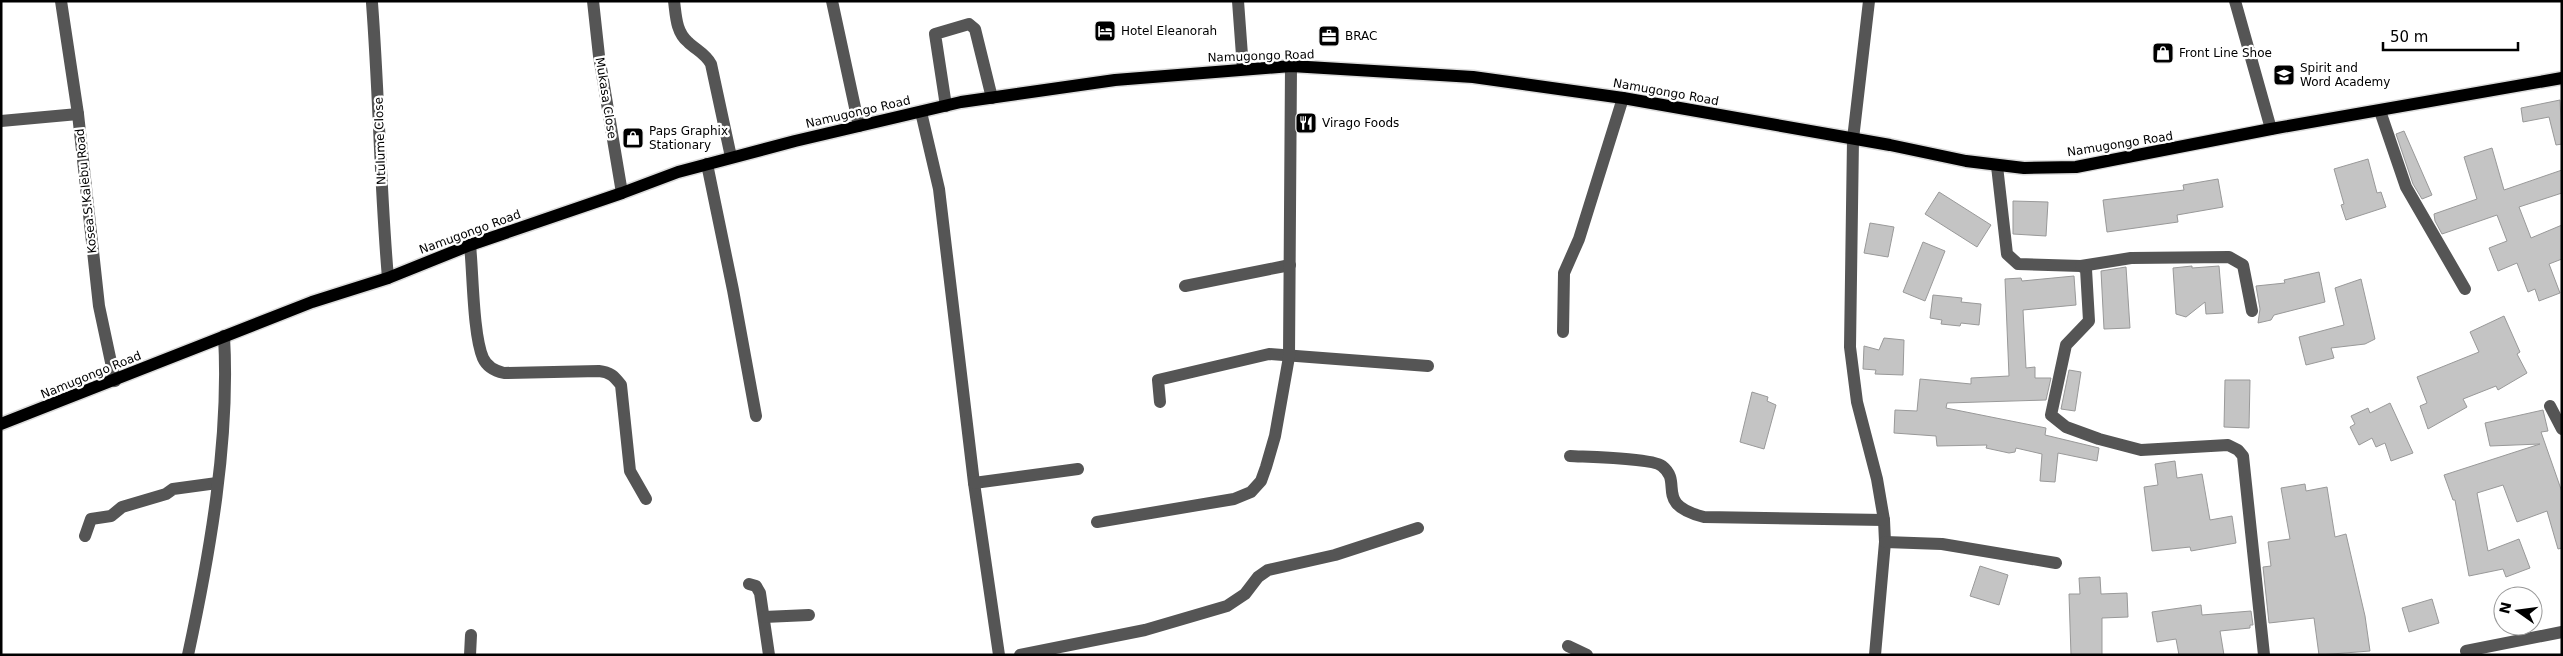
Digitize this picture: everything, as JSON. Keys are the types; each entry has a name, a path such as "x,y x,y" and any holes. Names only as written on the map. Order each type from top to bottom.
{"main road":[{"name":"Namugongo Road","path":"1,424 312,302 388,278 470,245 622,194 678,172 731,157 946,106 1115,80 1291,66 1473,77 1623,98 1996,166 2076,166 2271,129 2562,78"}],"street":[{"name":"Kosea.S.Kalebu Road","path":"61,1 78,114 99,306 115,380"},
{"name":"Mukasa Close","path":"593,1 599,56 622,194"},
{"path":"674,1 678,27 686,41 707,56 712,64 731,157"},
{"path":"832,1 859,126"},
{"path":"1238,1 1243,69"},
{"path":"1869,1 1853,139 1850,347 1857,402 1877,479 1884,520 1885,542 1875,655"},
{"path":"2235,1 2271,129"},
{"name":"Ntulume Close","path":"372,3 379,88 382,212 388,278"},
{"path":"946,106 935,34 969,24 976,29 992,98"},
{"path":"1097,522 1234,499 1251,492 1261,481 1275,436 1289,357 1291,66"},
{"path":"1563,332 1564,273 1579,239 1623,98"},
{"path":"2380,111 2406,187 2465,289"},
{"path":"921,112 939,189 974,483 999,655"},
{"path":"1,121 78,114"},
{"path":"707,164 756,416"},
{"path":"1996,166 2007,254 2018,264 2081,266 2130,258 2229,257 2243,265 2252,310"},
{"path":"470,245 479,339 484,359 494,371 504,374 599,371 609,372 615,377 621,385 630,472 646,499"},
{"path":"1185,286 1290,265"},
{"path":"2081,266 2086,269 2089,321 2066,346 2051,415 2066,427 2099,439 2140,450 2208,445 2228,445 2238,450 2243,456 2264,655"},
{"path":"188,655 208,558 217,483 226,360 224,336"},
{"path":"1160,402 1158,380 1249,357 1269,354 1428,366"},
{"path":"2550,406 2562,429"},
{"path":"1570,456 1656,462 1668,473 1676,505 1686,512 1704,517 1884,520"},
{"path":"974,483 1078,470"},
{"path":"85,536 91,519 111,516 122,507 166,494 173,489 217,483"},
{"path":"1020,655 1145,630 1226,606 1245,594 1258,578 1268,570 1335,556 1418,528"},
{"path":"1885,542 1942,544 2056,562"},
{"path":"750,584 756,586 760,593 770,655"},
{"path":"764,617 809,615"},
{"path":"2466,651 2562,632"},
{"path":"470,655 471,635"},
{"path":"1568,646 1587,655"}],"building":[{"path":"2560,100 2562,144 2556,145 2549,117 2523,122 2521,108"},
{"path":"2404,131 2432,195 2422,199 2413,184 2396,134"},
{"path":"2492,148 2504,190 2562,170 2562,193 2519,207 2531,238 2562,225 2562,259 2549,264 2560,293 2539,301 2535,289 2528,292 2517,263 2498,271 2489,248 2507,241 2497,215 2442,234 2435,221 2434,214 2477,199 2464,157"},
{"path":"2368,159 2377,193 2381,192 2386,207 2346,220 2341,205 2344,204 2334,169"},
{"path":"2218,179 2223,207 2177,215 2178,222 2107,232 2103,200 2184,190 2183,185"},
{"path":"1939,192 1991,225 1977,247 1925,214"},
{"path":"2013,201 2048,202 2046,236 2013,234"},
{"path":"1870,223 1894,227 1888,257 1864,253"},
{"path":"1923,242 1945,251 1925,301 1903,292"},
{"path":"2192,266 2192,268 2219,266 2223,313 2206,314 2205,302 2186,317 2176,314 2173,268"},
{"path":"2126,267 2130,328 2104,329 2101,271"},
{"path":"2319,272 2325,302 2274,315 2271,320 2258,323 2260,309 2256,286 2285,283 2284,280"},
{"path":"2074,276 2076,305 2023,310 2026,368 2035,367 2035,378 2051,378 2046,400 1947,403 1946,408 2046,428 2045,435 2099,448 2097,461 2058,453 2055,482 2040,481 2042,454 2016,448 2015,452 2009,453 1986,448 1987,445 1937,446 1936,436 1894,433 1895,410 1917,411 1920,379 1971,384 1971,378 2009,376 2005,279 2021,278 2022,281"},
{"path":"2361,279 2375,339 2365,344 2331,348 2334,358 2306,365 2299,337 2344,325 2335,288"},
{"path":"1933,295 1962,298 1961,302 1981,304 1979,325 1961,323 1960,326 1941,324 1942,320 1930,318"},
{"path":"2504,316 2520,352 2517,354 2527,373 2498,390 2496,386 2463,399 2467,407 2428,429 2420,406 2427,403 2417,377 2479,352 2470,332"},
{"path":"1884,338 1904,340 1903,375 1875,374 1876,370 1863,369 1864,346 1879,350"},
{"path":"2069,370 2081,372 2075,411 2061,409"},
{"path":"2225,380 2250,380 2249,428 2224,427"},
{"path":"1752,392 1768,397 1767,401 1776,405 1764,449 1740,442"},
{"path":"2390,403 2413,453 2391,461 2385,443 2376,447 2372,438 2359,445 2350,427 2355,424 2351,416 2368,408 2370,413"},
{"path":"2543,410 2548,431 2541,432 2562,492 2562,548 2558,549 2547,511 2517,522 2503,485 2477,493 2488,551 2519,539 2530,568 2506,577 2503,569 2469,576 2455,500 2453,500 2444,475 2540,444 2490,446 2485,423"},
{"path":"2175,461 2177,478 2202,474 2210,520 2232,516 2236,543 2191,551 2190,547 2152,551 2144,487 2158,485 2155,464"},
{"path":"2305,484 2306,491 2327,487 2335,537 2346,534 2365,616 2370,651 2319,655 2314,618 2269,623 2263,567 2271,566 2268,542 2290,539 2281,488"},
{"path":"1980,566 2008,575 1999,605 1970,596"},
{"path":"2100,577 2101,594 2127,593 2128,617 2102,618 2102,655 2071,655 2069,594 2080,594 2079,578"},
{"path":"2432,599 2439,623 2409,632 2402,608"},
{"path":"2201,605 2202,615 2251,611 2253,625 2250,625 2250,628 2220,631 2224,655 2179,655 2176,639 2157,642 2152,612"}],"place":[{"name":"Hotel Eleanorah","path":"1105,31"},
{"name":"BRAC","path":"1329,36"},
{"name":"Front Line Shoe","path":"2163,53"},
{"name":"Spirit and Word Academy","path":"2284,75"},
{"name":"Virago Foods","path":"1306,123"},
{"name":"Paps Graphix Stationary","path":"633,138"}]}
